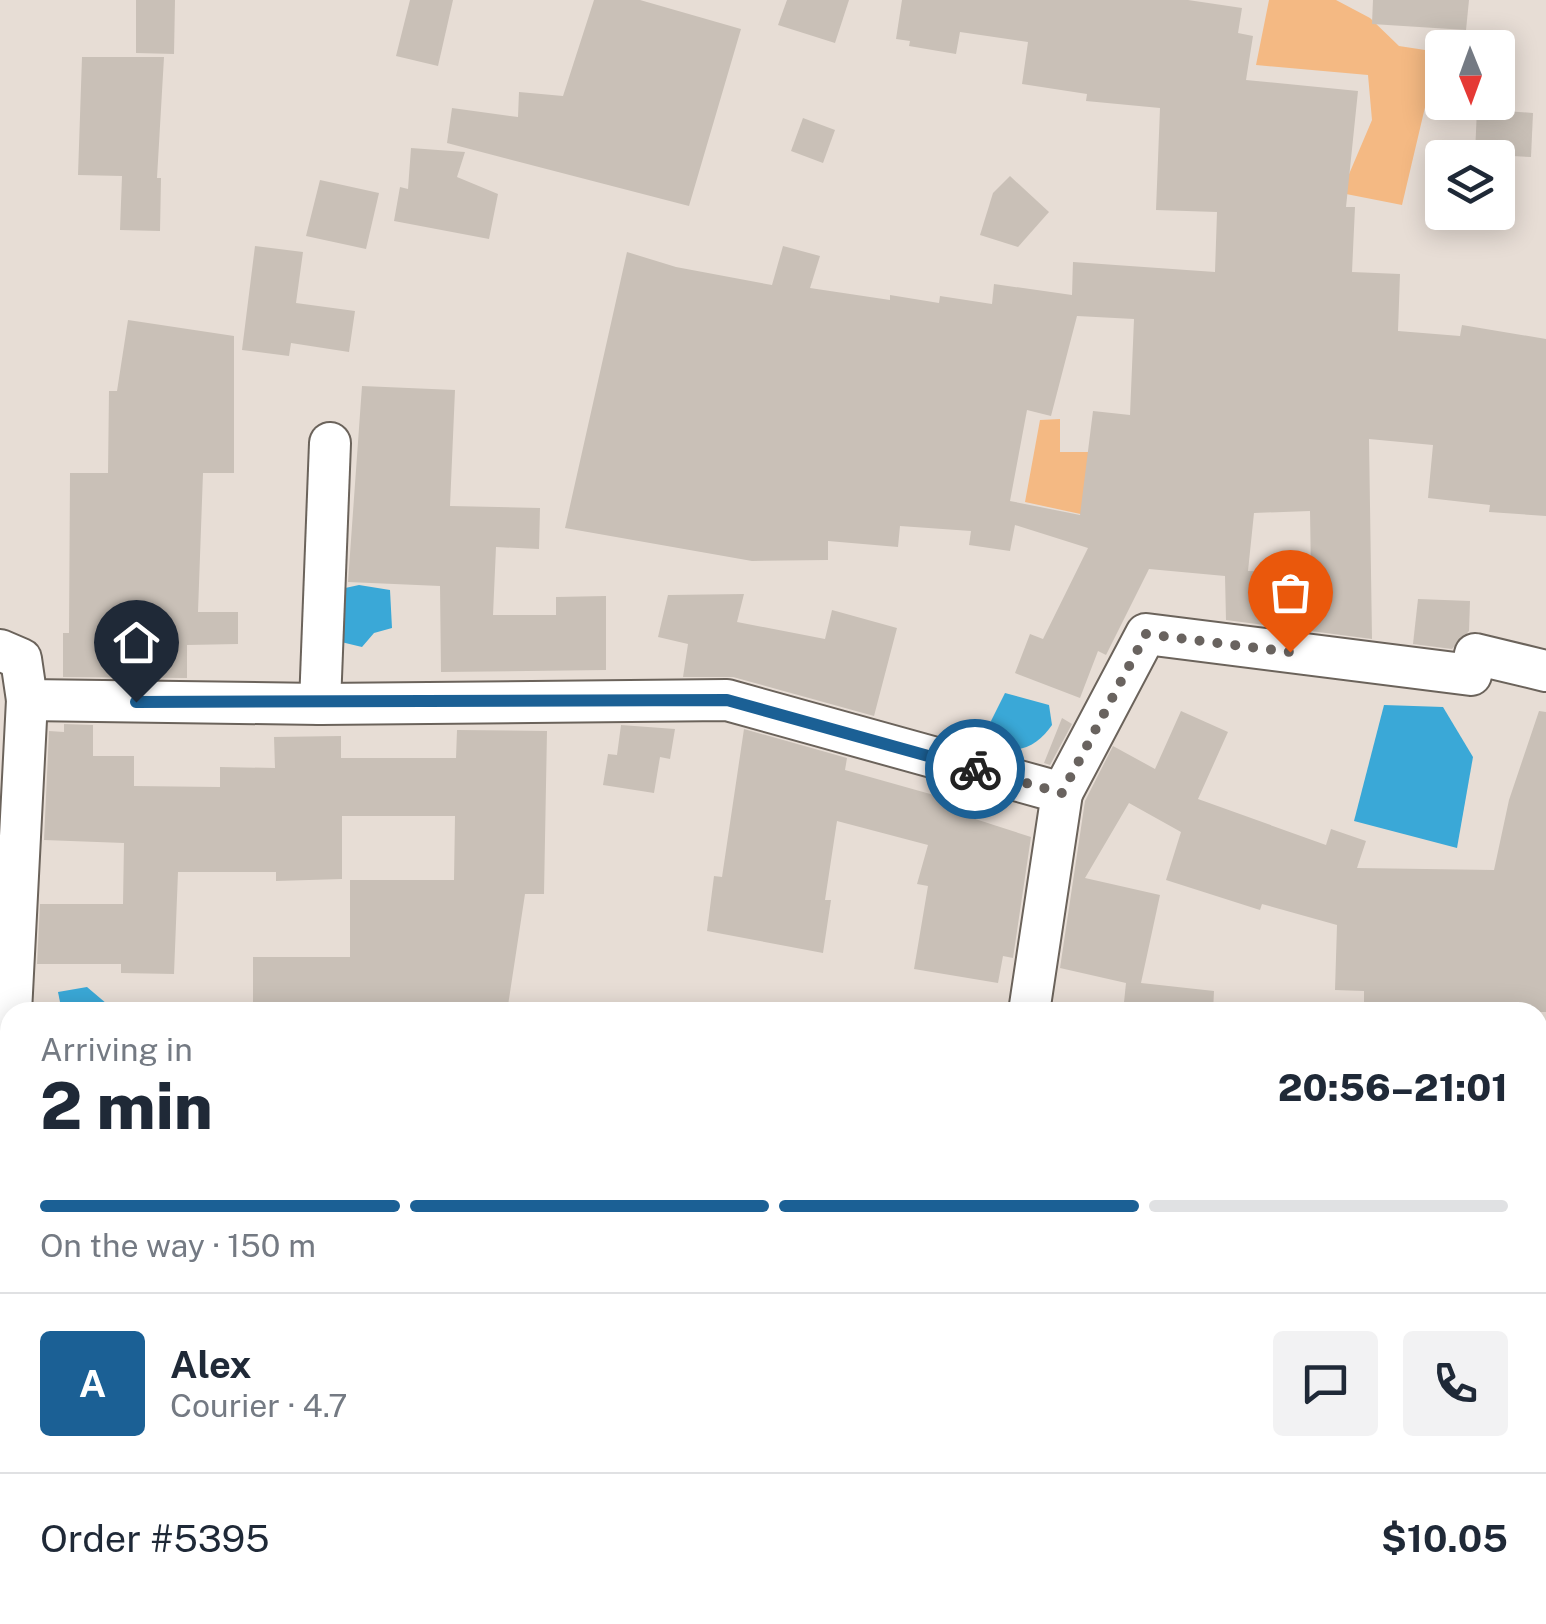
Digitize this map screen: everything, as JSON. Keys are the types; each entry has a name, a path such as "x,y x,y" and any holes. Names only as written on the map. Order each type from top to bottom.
{"street":[{"path":"320,704 330,443"},
{"path":"1031,1002 1062,793 1146,634 1470,675 1475,654 1546,671"},
{"path":"0,650 21,659 27,700 12,1002"},
{"path":"27,700 320,704 727,700 1062,793"}],"shaded area":[{"path":"1269,0 1336,0 1370,18 1399,46 1425,50 1425,107 1402,205 1341,193 1372,120 1368,75 1256,65"},
{"path":"1060,419 1060,452 1094,452 1122,523 1025,502 1040,420"}],"water":[{"path":"359,585 390,590 392,628 374,633 362,647 337,641 336,590"},
{"path":"1005,693 1049,705 1052,725 1041,738 1020,749 996,744 991,721"},
{"path":"1384,705 1443,707 1473,757 1457,848 1354,821"},
{"path":"87,987 105,1002 60,1002 58,992"}],"building":[{"path":"136,0 175,0 174,54 136,53"},
{"path":"410,0 453,0 438,66 396,56"},
{"path":"594,0 640,0 741,29 689,206 447,143 452,108 518,117 519,92 563,96"},
{"path":"787,0 849,0 835,43 778,25"},
{"path":"902,0 1188,0 1242,8 1238,33 1253,36 1246,80 1358,91 1346,207 1355,207 1352,272 1400,274 1398,331 1460,336 1462,325 1546,339 1546,516 1489,512 1490,505 1428,498 1433,445 1369,439 1372,639 1226,620 1225,576 1149,569 1106,655 1098,651 1080,698 1015,673 1030,634 1043,639 1088,548 1015,525 1010,551 969,545 971,531 900,526 898,547 828,541 828,560 752,561 565,528 627,252 676,267 772,285 783,246 820,256 810,288 939,303 940,296 992,304 994,284 1072,295 1073,262 1215,272 1217,212 1156,210 1160,108 1086,101 1087,94 1022,84 1028,42 960,32 956,54 909,46 910,41 896,39","holes":["1077,316 1134,319 1130,415 1093,411 1080,515 1010,501 1027,410 1051,416","1310,511 1311,573 1248,571 1254,513"]},
{"path":"1373,0 1469,0 1466,30 1372,24"},
{"path":"82,57 164,57 157,178 161,178 160,231 120,230 122,176 78,175"},
{"path":"1515,112 1533,113 1531,157 1515,156 1515,140 1476,140 1477,120 1515,120"},
{"path":"803,118 835,130 823,163 791,151"},
{"path":"411,148 465,152 457,177 498,194 489,239 394,221 400,187 408,189"},
{"path":"1010,176 1049,212 1018,247 980,235 993,193"},
{"path":"320,180 379,193 366,249 306,236"},
{"path":"255,246 303,252 296,303 355,311 349,352 291,343 289,356 242,350"},
{"path":"128,320 234,336 234,473 203,473 198,612 238,612 238,644 187,645 187,678 63,677 63,633 69,633 70,473 108,473 109,391 117,391"},
{"path":"362,386 455,390 450,506 540,508 539,549 496,547 493,615 556,615 556,597 606,596 606,670 441,672 440,586 348,582"},
{"path":"744,594 737,622 825,639 832,610 897,628 874,716 733,677 683,677 688,644 658,637 668,595"},
{"path":"1418,599 1470,601 1469,631 1452,649 1413,644"},
{"path":"1181,711 1228,732 1198,799 1326,845 1331,829 1366,841 1357,868 1494,870 1509,800 1539,711 1546,712 1546,1002 1364,1002 1364,991 1335,990 1337,925 1262,904 1260,910 1166,880 1181,832 1129,803 1085,878 1160,895 1141,983 1214,991 1213,1002 1124,1002 1126,983 1060,968 1085,801 1113,746 1155,769"},
{"path":"1062,718 1072,724 1050,765 1044,763"},
{"path":"64,724 93,725 93,756 134,756 134,786 220,787 220,767 275,768 274,737 341,736 341,758 456,758 457,730 547,731 544,894 525,894 509,1002 253,1002 253,957 350,957 350,880 454,880 455,816 342,816 342,879 276,881 276,872 178,872 174,974 121,973 121,964 37,964 40,904 123,904 124,843 44,840 49,731 64,732"},
{"path":"621,725 675,729 670,759 660,757 654,793 603,785 608,754 617,755"},
{"path":"744,729 847,758 845,770 973,806 969,817 1031,837 1013,958 1003,956 998,983 914,969 928,886 917,884 928,845 837,821 825,900 831,900 823,953 707,931 714,876 722,877"}],"way so far":[{"path":"975,769 1062,793 1146,634 1290,652"}],"route":[{"path":"136,702 727,700 975,769"}]}
